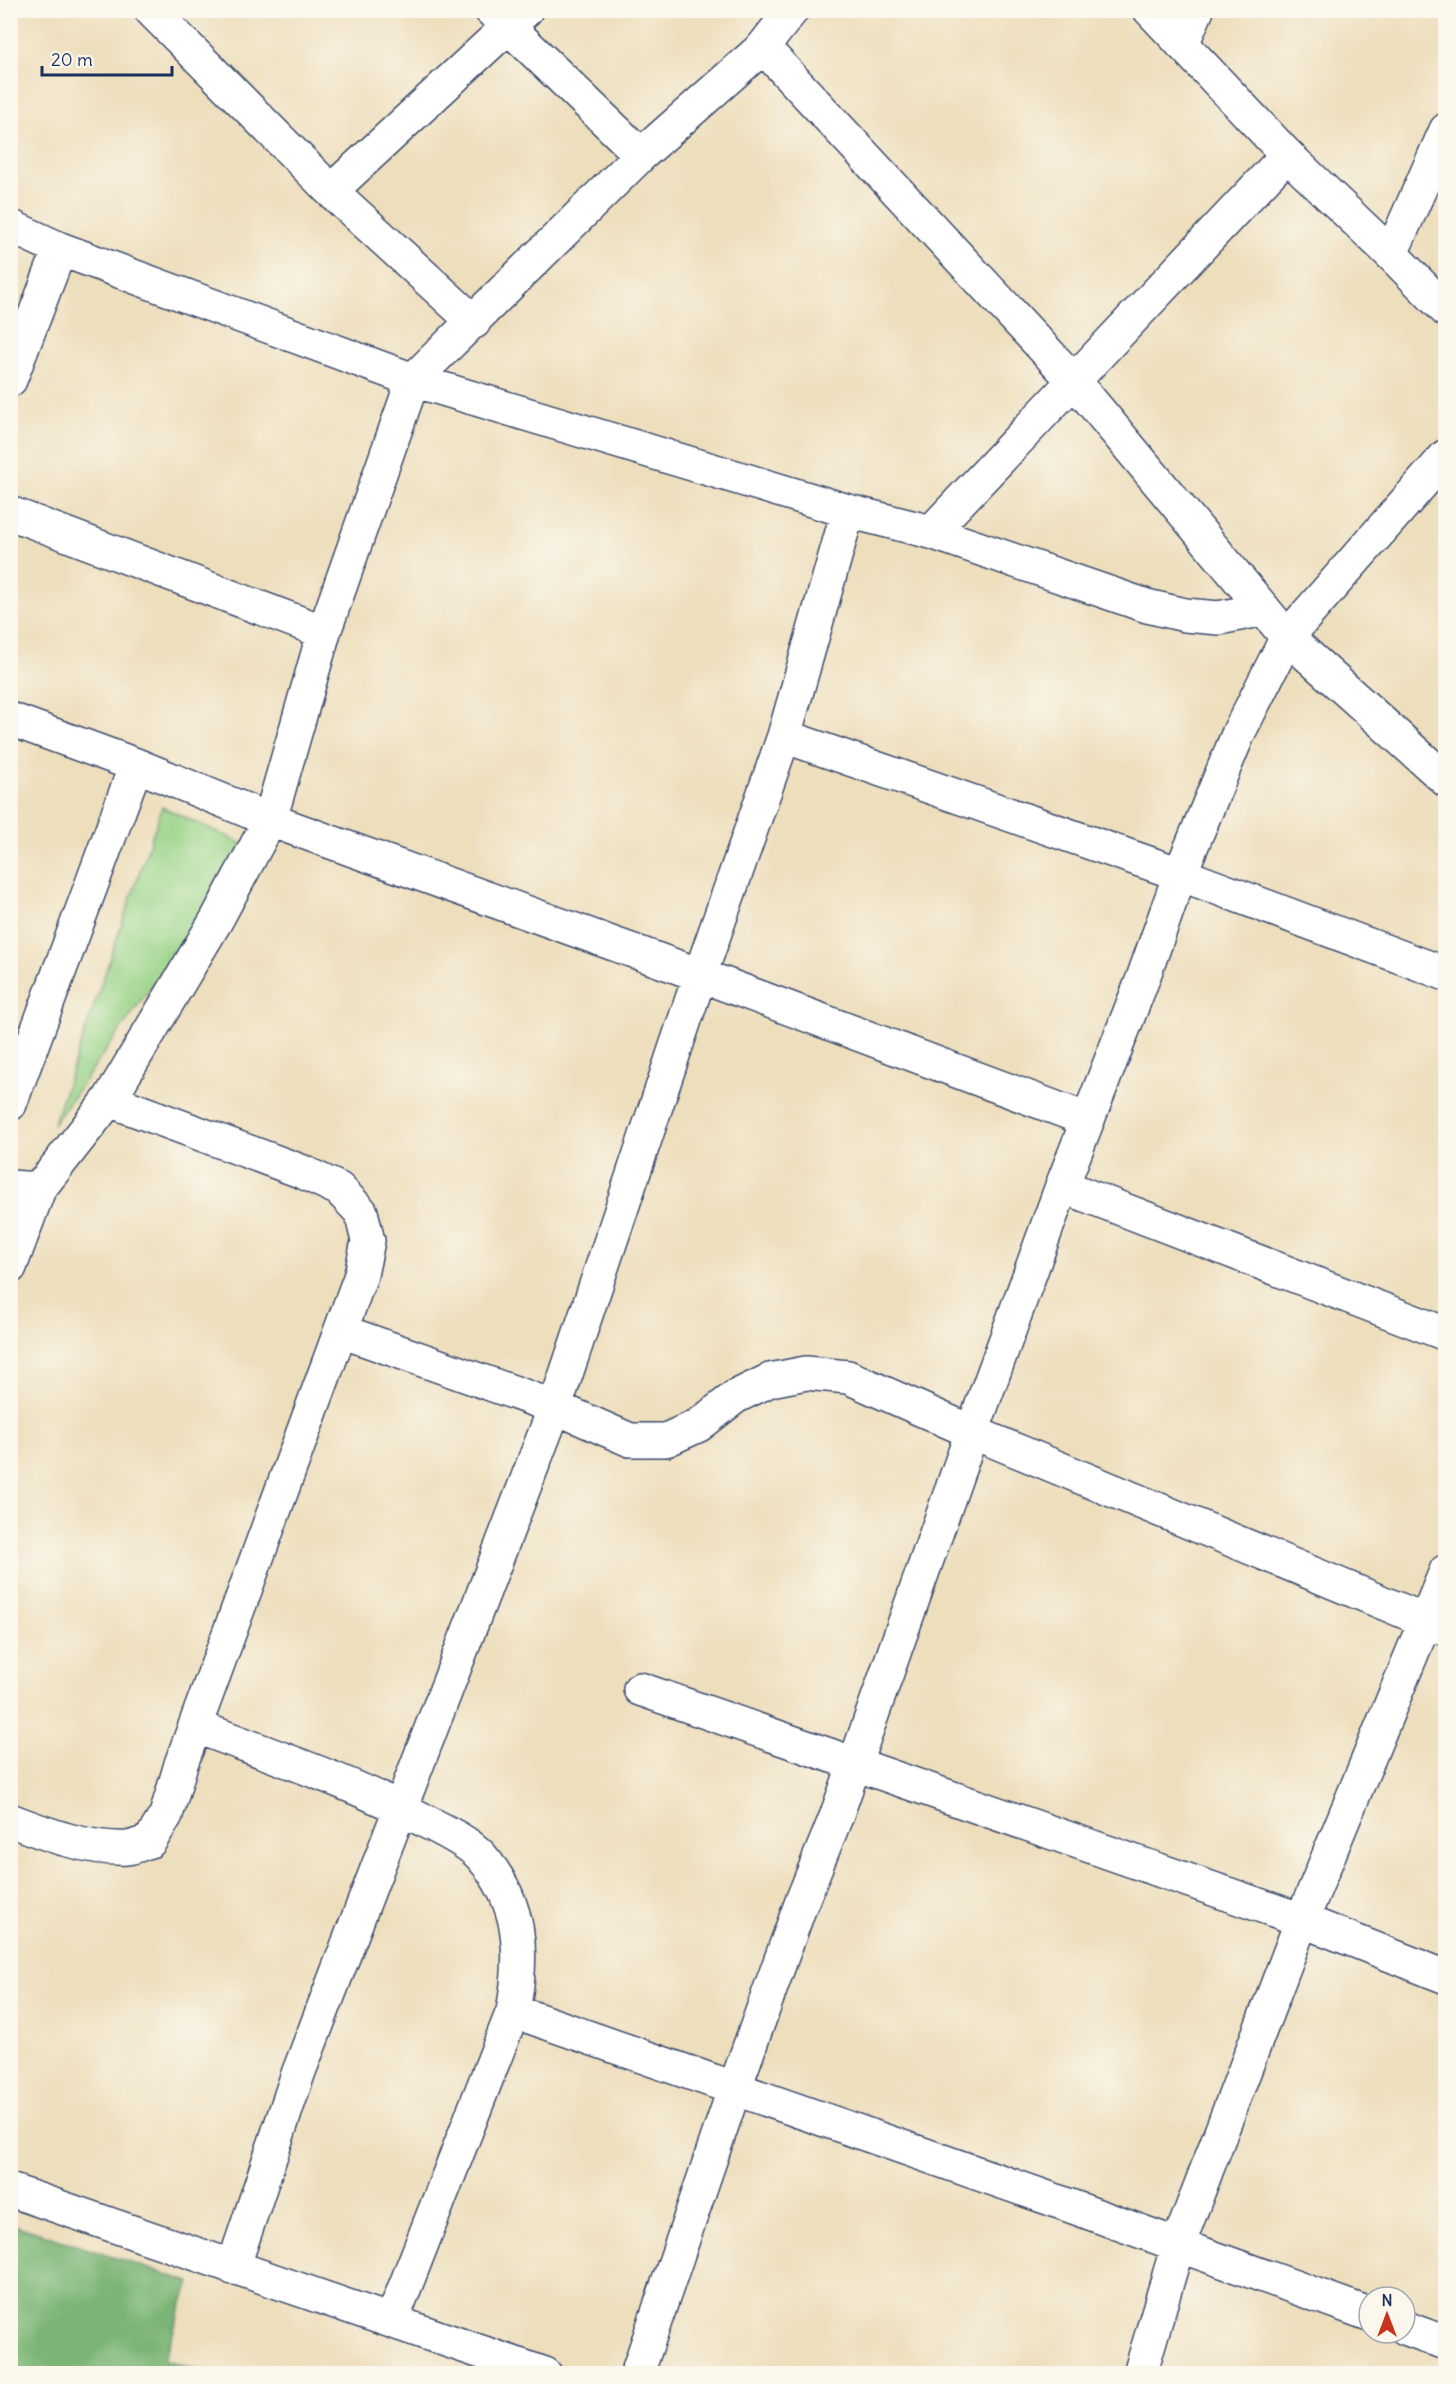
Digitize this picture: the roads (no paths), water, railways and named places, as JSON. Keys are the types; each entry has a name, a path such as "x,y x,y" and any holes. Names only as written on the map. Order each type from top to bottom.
{"street":[{"path":"152,10 331,191 474,322"},
{"path":"10,1267 25,1188 109,1100 217,919 270,820 324,632 414,380 641,154 763,47 792,10"},
{"path":"1150,10 1287,155 1446,310"},
{"path":"1182,44 1197,10"},
{"path":"331,191 508,16 641,154"},
{"path":"763,47 1075,382 1287,637 1446,780"},
{"path":"1391,254 1446,130"},
{"path":"931,532 1287,155"},
{"path":"10,226 60,249 414,380 848,511 931,532 1147,606 1185,615 1219,618 1264,609"},
{"path":"10,380 60,249"},
{"path":"637,2373 735,2087 802,1901 836,1817 1062,1186 1142,981 1180,874 1239,732 1287,637 1446,456"},
{"path":"233,2268 298,2074 555,1407 700,975 784,736 848,511"},
{"path":"10,513 324,632"},
{"path":"10,719 136,765 270,820 700,975 1088,1120"},
{"path":"784,736 1180,874 1446,974"},
{"path":"10,1104 136,765"},
{"path":"10,1820 50,1836 92,1844 129,1848 150,1841 166,1815 195,1726 342,1331 362,1275 368,1241 362,1212 339,1189 303,1172 109,1100"},
{"path":"1062,1186 1446,1334"},
{"path":"342,1331 555,1407 630,1440 666,1440 699,1425 735,1397 770,1380 806,1373 848,1377 972,1432 1436,1625"},
{"path":"1140,2373 1178,2245 1302,1920 1436,1625 1446,1571"},
{"path":"640,1689 1302,1920 1446,1977"},
{"path":"195,1726 401,1807 445,1831 480,1855 502,1887 518,1928 520,1957 513,2011 392,2320"},
{"path":"513,2011 735,2087 1357,2310"},
{"path":"10,2190 545,2373"},
{"path":"1417,2332 1446,2343"}]}
